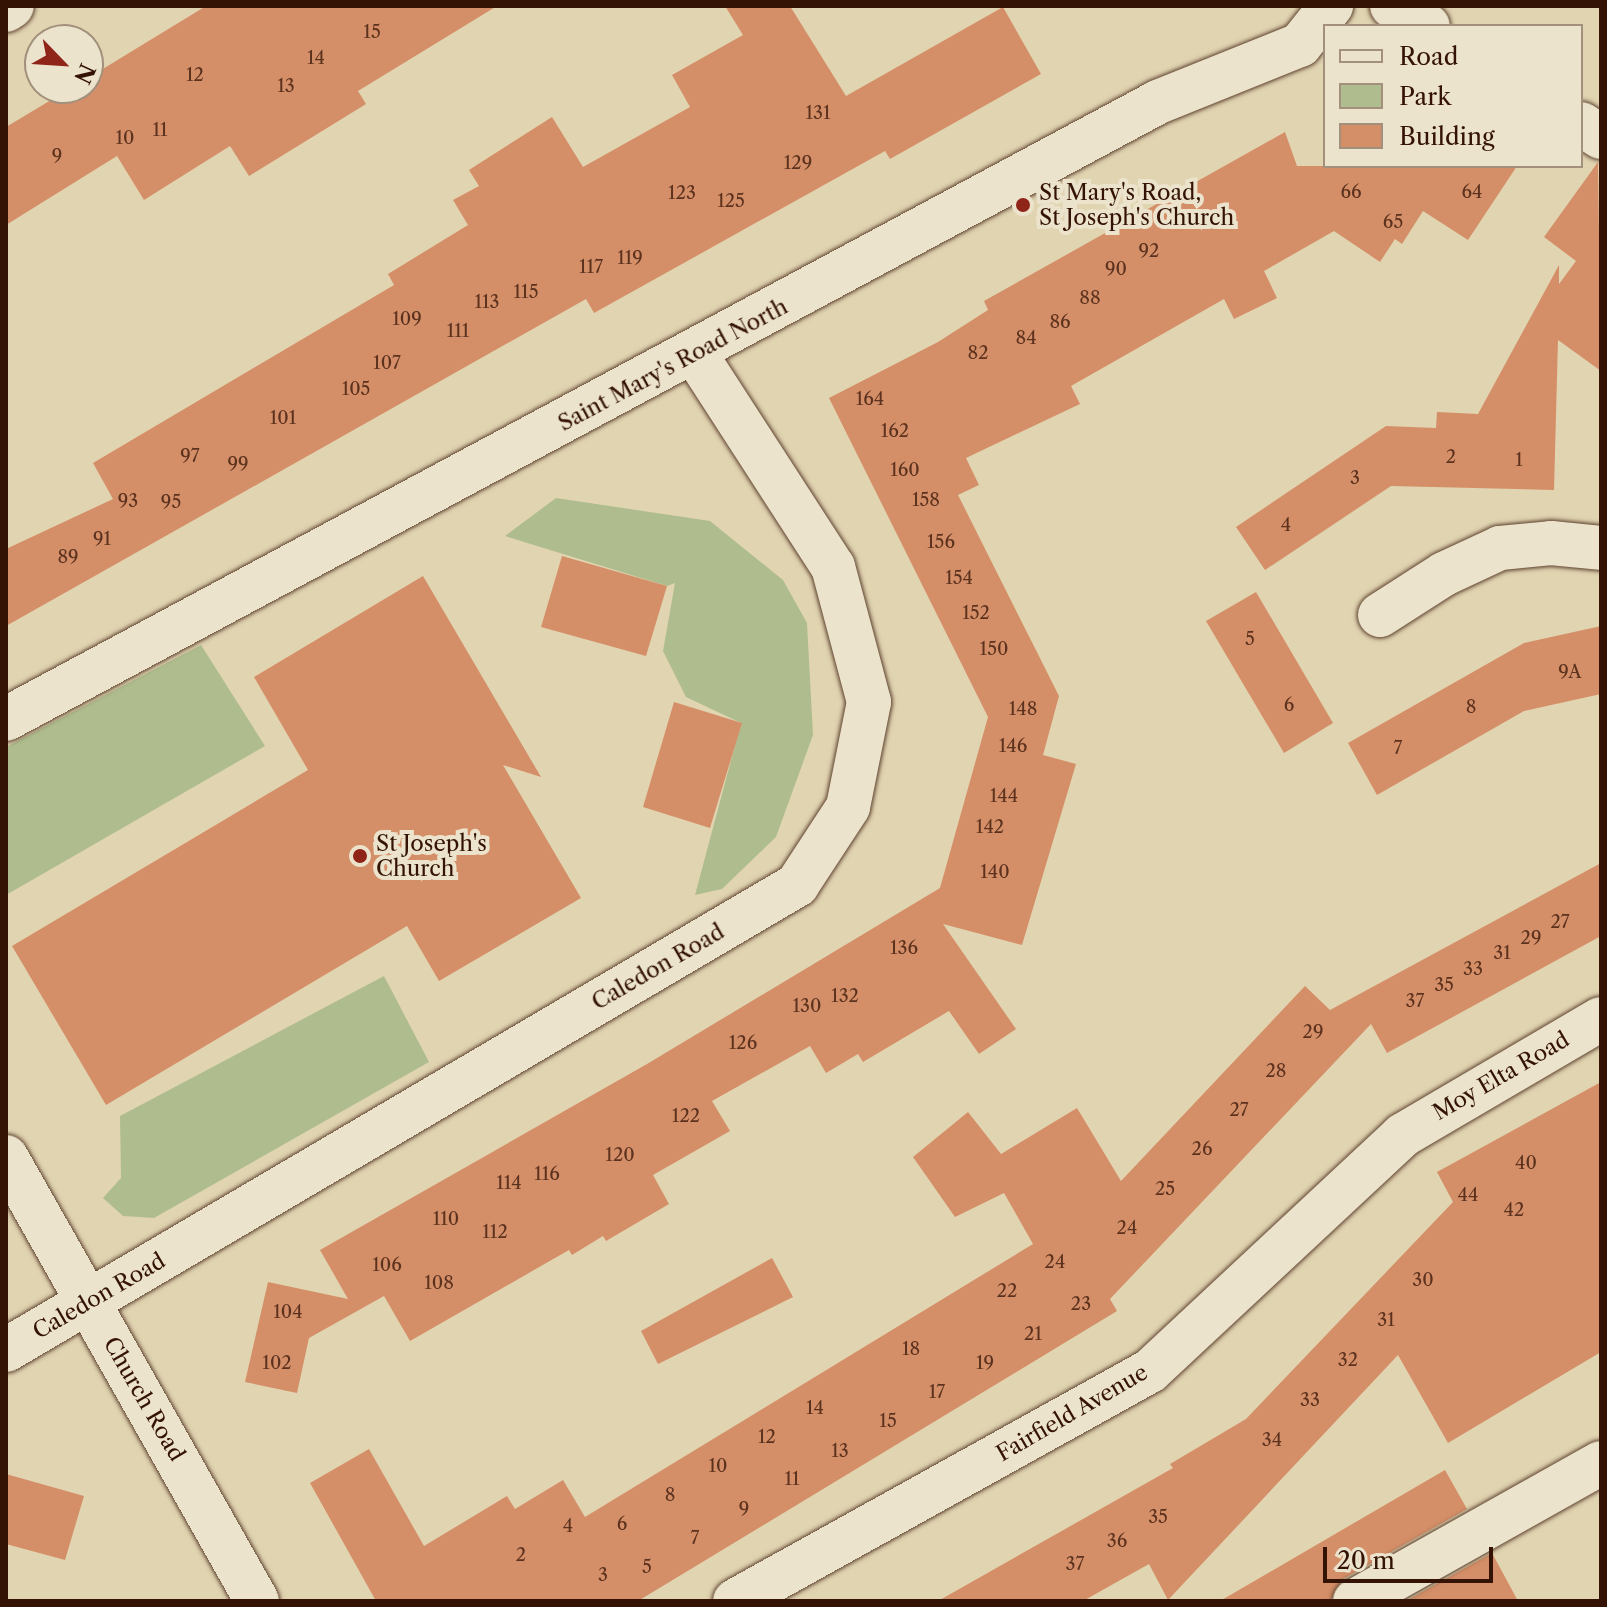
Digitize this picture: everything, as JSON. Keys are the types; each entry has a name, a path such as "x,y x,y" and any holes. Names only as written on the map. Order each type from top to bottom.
{"street":[{"path":"6,10 12,6"},
{"name":"Saint Mary's Road North","path":"6,719 695,354 1158,102 1300,45 1331,6"},
{"path":"1392,6 1424,24"},
{"path":"1583,125 1601,137"},
{"name":"Caledon Road","path":"6,1350 797,885 848,807 869,702 833,567 695,354"},
{"path":"1380,615 1444,574 1500,548 1551,543 1601,548"},
{"name":"Moy Elta Road","path":"1403,1135 1601,1019"},
{"name":"Fairfield Avenue","path":"735,1601 1150,1371 1403,1135"},
{"name":"Church Road","path":"6,1157 257,1601"},
{"path":"1355,1601 1601,1463"}],"green space":[{"path":"556,498 710,521 783,580 807,623 813,735 776,837 722,889 695,895 741,723 686,697 663,651 675,583 667,586 505,536"},
{"path":"201,645 265,746 6,895 6,747"},
{"path":"384,976 429,1062 154,1218 123,1216 103,1198 121,1178 120,1116"}],"building":[{"path":"206,6 497,6 358,91 366,104 249,176 230,146 144,200 117,156 6,225 6,127 44,104 104,104 104,68"},
{"path":"725,6 790,6 846,96 1003,7 1041,74 890,159 885,151 594,313 586,299 6,626 6,549 113,499 93,463 394,285 388,274 468,225 453,200 479,186 469,170 552,117 583,167 690,107 672,75 743,35"},
{"path":"1285,132 1297,166 1516,168 1468,240 1423,211 1402,244 1395,239 1380,262 1334,231 1264,271 1277,298 1234,319 1224,299 1071,386 1080,404 966,458 979,485 958,495 1059,696 1043,755 1076,764 1022,945 943,924 1016,1029 979,1054 949,1011 863,1062 858,1054 826,1073 810,1046 712,1101 730,1131 653,1175 669,1204 606,1241 603,1236 572,1255 569,1250 410,1341 384,1296 309,1338 297,1393 245,1382 268,1282 348,1299 320,1250 647,1064 940,888 988,717 829,398 938,342 988,310 984,301"},
{"path":"1598,162 1601,371 1558,340 1554,490 1391,486 1265,570 1236,527 1386,426 1436,428 1437,412 1478,414 1559,265 1559,284 1576,261 1544,237"},
{"path":"562,556 667,586 646,656 541,627"},
{"name":"St Joseph's Church","path":"423,576 541,777 503,765 581,898 439,981 407,926 106,1105 12,946 308,770 254,677"},
{"path":"1256,592 1333,723 1284,753 1206,621"},
{"path":"1601,626 1601,694 1524,711 1377,795 1348,743 1524,643"},
{"path":"674,702 742,723 710,828 643,807"},
{"path":"1601,863 1601,936 1387,1053 1371,1024 1110,1299 1117,1311 638,1601 376,1601 310,1483 369,1449 424,1546 507,1496 515,1509 563,1480 585,1517 1033,1244 1004,1193 955,1217 913,1157 968,1112 1001,1154 1077,1108 1121,1181 1305,986 1330,1010"},
{"path":"1601,1082 1601,1352 1448,1443 1398,1355 1168,1600 1149,1564 1083,1601 938,1601 1173,1468 1170,1464 1246,1419 1453,1202 1437,1172"},
{"path":"772,1258 793,1297 658,1364 641,1331"},
{"path":"1445,1470 1467,1509 1343,1579 1330,1601 1220,1601"},
{"path":"6,1474 84,1496 65,1560 6,1544"},
{"path":"1492,1553 1518,1601 1406,1601"}],"place":[{"name":"St Mary's Road, St Joseph's Church","path":"1023,205"},
{"name":"St Joseph's Church","path":"360,856"}]}
